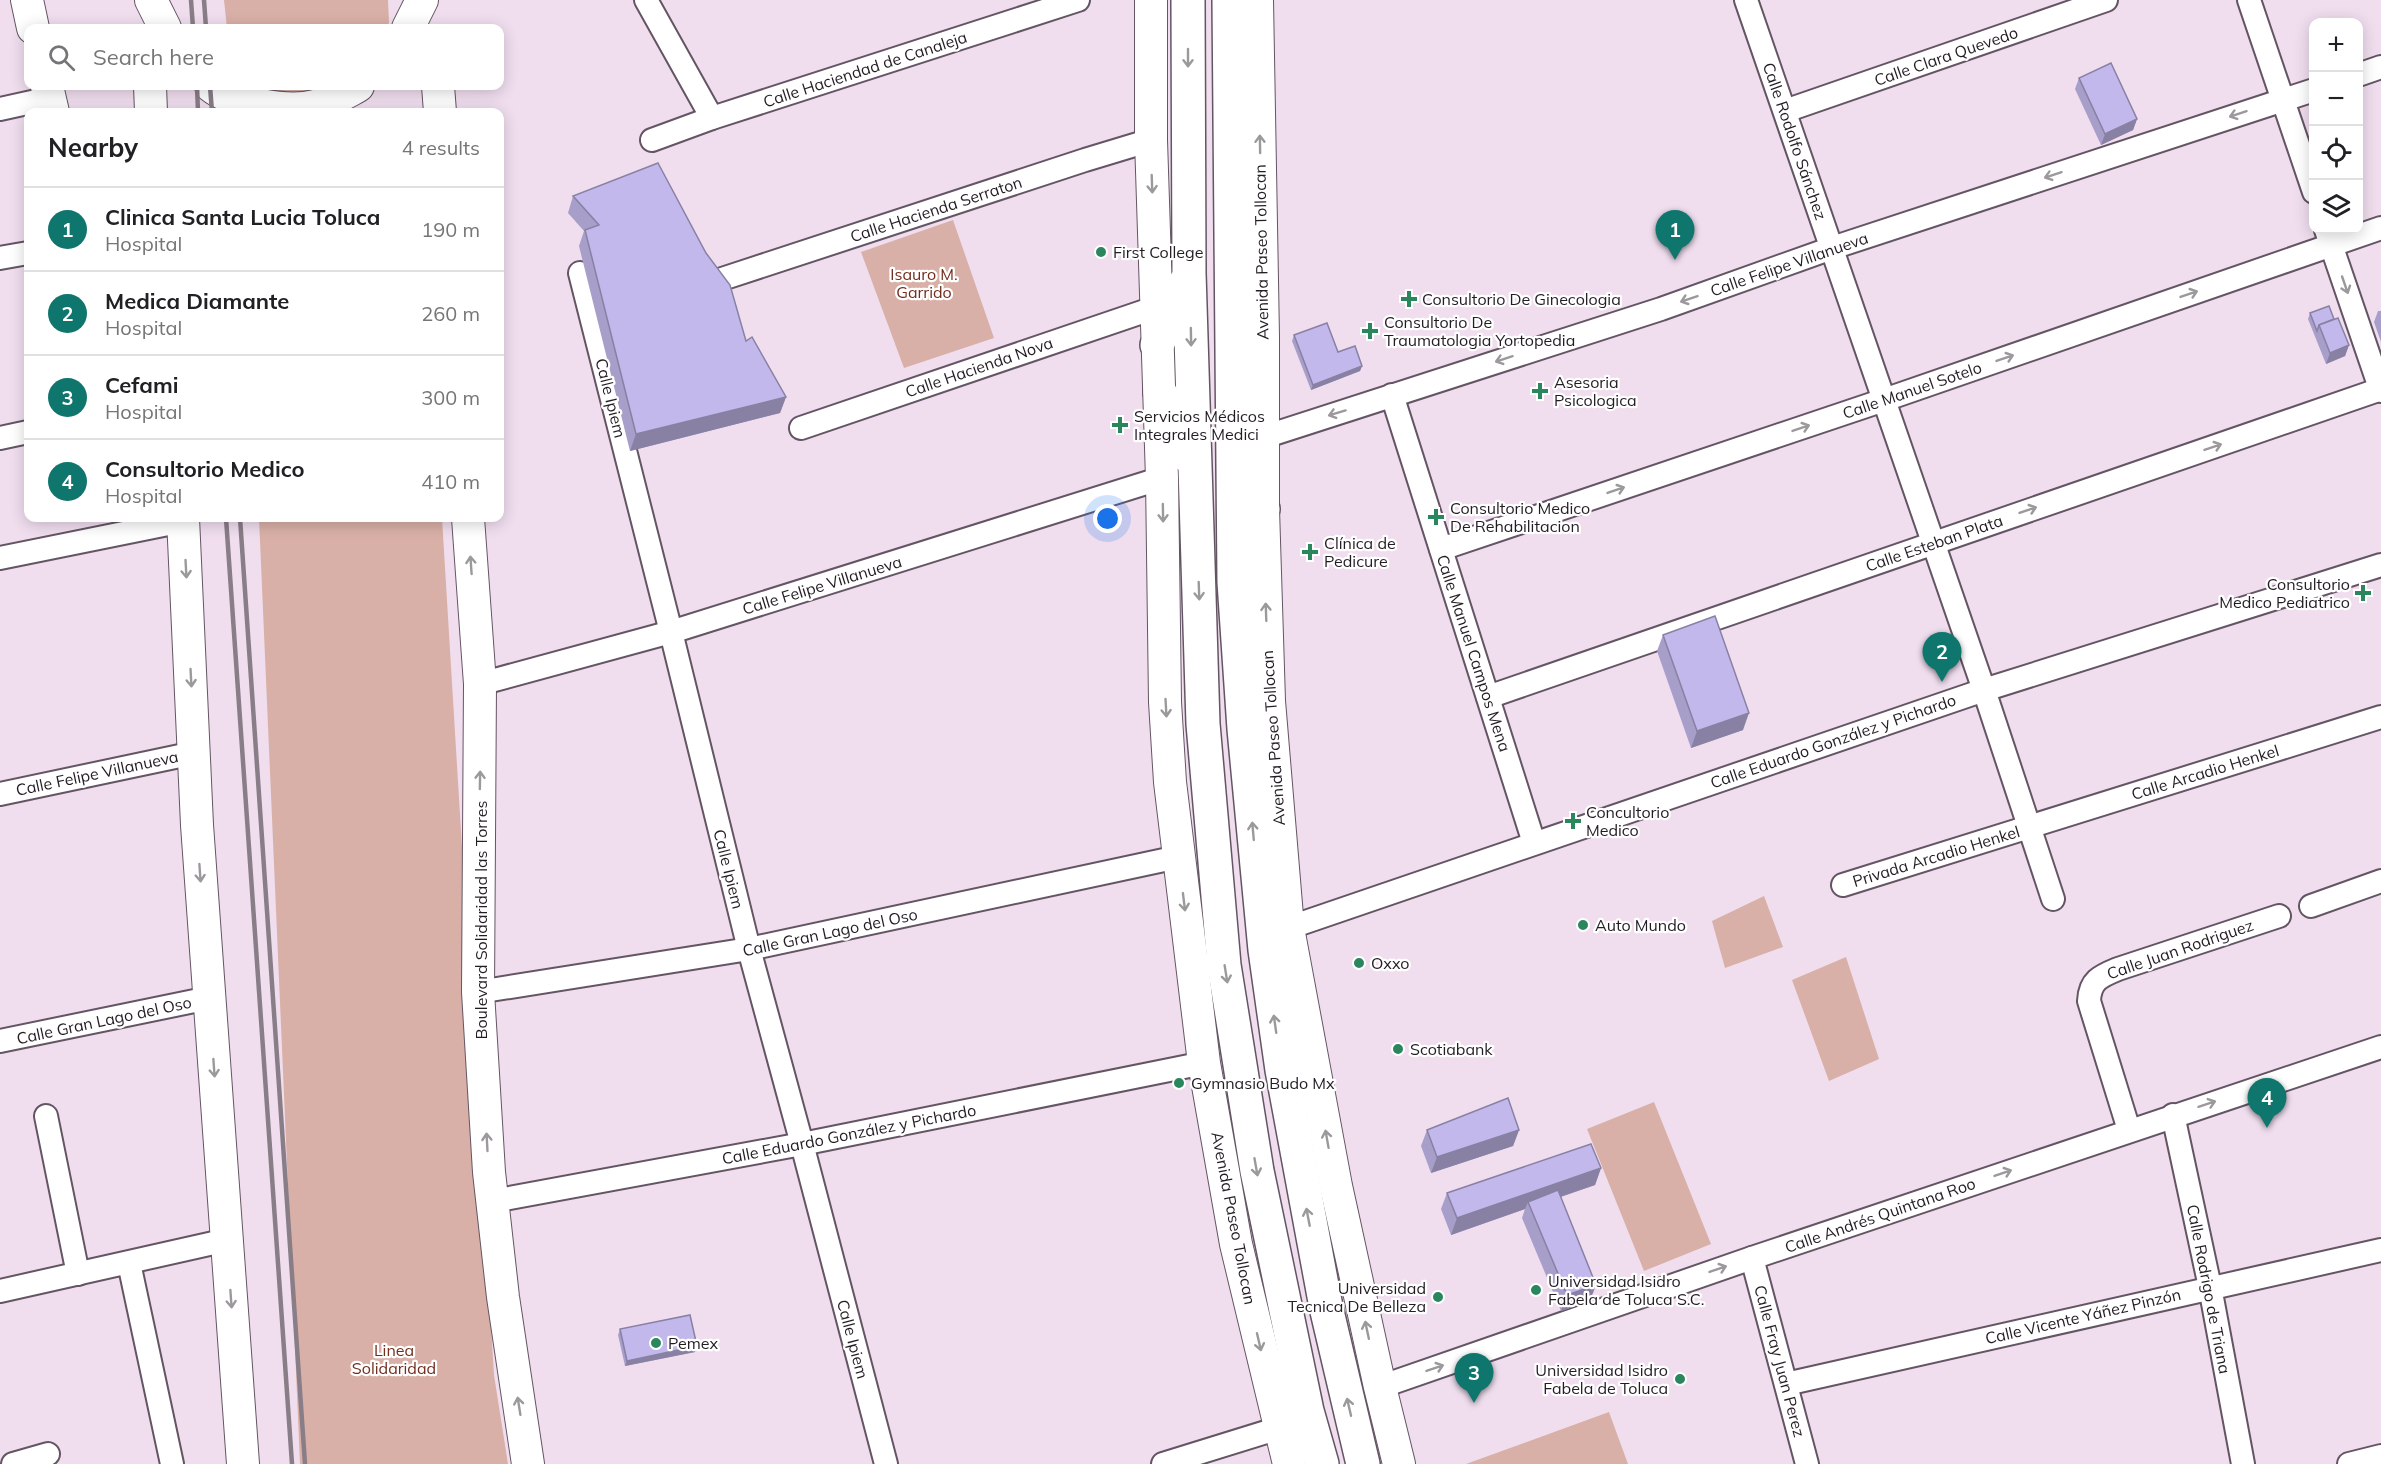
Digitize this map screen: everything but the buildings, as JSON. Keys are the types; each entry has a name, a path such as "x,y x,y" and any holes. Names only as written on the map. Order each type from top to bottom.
{"highway":[{"name":"Avenida Paseo Tollocan","path":"1188,0 1189,273 1203,724 1224,964 1259,1182 1307,1411 1322,1464"},
{"name":"Avenida Paseo Tollocan","path":"1229,0 1234,582 1244,729 1264,950 1300,1175 1326,1307 1363,1464"},
{"path":"1157,345 1189,273"},
{"path":"1231,309 1262,381"},
{"path":"1160,392 1194,470"},
{"path":"1234,582 1263,509"}],"main road":[{"path":"27,0 32,24"},
{"path":"144,0 146,24"},
{"path":"151,0 163,24"},
{"path":"410,24 422,0"},
{"path":"433,0 435,24"},
{"name":"Avenida Paseo Tollocan","path":"1151,0 1151,140 1160,392 1165,702 1170,782 1204,1063 1236,1244 1288,1464"},
{"name":"Avenida Paseo Tollocan","path":"1257,0 1264,437 1263,509 1269,701 1288,928 1336,1186 1399,1464"},
{"path":"150,90 151,108"},
{"path":"216,90 250,103 299,107 314,106 350,90"},
{"path":"438,90 440,108"},
{"path":"183,522 209,998 243,1464"},
{"name":"Boulevard Solidaridad las Torres","path":"468,522 480,684 478,992 489,1172 503,1297 528,1464"}],"street":[{"path":"646,0 712,118"},
{"name":"Calle Haciendad de Canaleja","path":"652,140 712,118 1078,0"},
{"name":"Calle Rodolfo Sánchez","path":"1746,0 1984,690 2053,899"},
{"name":"Calle Clara Quevedo","path":"1785,111 2106,0"},
{"path":"2248,0 2309,180"},
{"path":"2363,73 2381,67"},
{"name":"Calle Felipe Villanueva","path":"1264,437 1661,309 1832,248 2309,91"},
{"path":"0,109 50,98"},
{"name":"Calle Hacienda Serraton","path":"722,279 1151,140"},
{"name":"Calle Manuel Sotelo","path":"1441,549 1884,400 2329,237 2381,228"},
{"path":"2329,237 2381,390"},
{"path":"0,258 24,254"},
{"name":"Calle Ipiem","path":"580,273 748,949 886,1464"},
{"name":"Calle Hacienda Nova","path":"801,428 1157,307"},
{"name":"Calle Esteban Plata","path":"1488,697 2381,390"},
{"name":"Calle Manuel Campos Mena","path":"1392,395 1534,843"},
{"path":"0,438 24,433"},
{"name":"Calle Felipe Villanueva","path":"480,684 671,632 1162,478"},
{"path":"0,558 169,522"},
{"name":"Calle Eduardo González y Pichardo","path":"1288,928 1984,690 2381,565"},
{"name":"Calle Arcadio Henkel","path":"2030,826 2381,717"},
{"name":"Calle Felipe Villanueva","path":"0,794 194,753"},
{"name":"Privada Arcadio Henkel","path":"1843,885 2030,826"},
{"name":"Calle Gran Lago del Oso","path":"478,992 748,949 1178,858"},
{"path":"2311,906 2381,881"},
{"name":"Calle Juan Rodriguez","path":"2130,1130 2089,1001 2092,985 2097,978 2118,969 2279,916"},
{"name":"Calle Gran Lago del Oso","path":"0,1041 209,998"},
{"name":"Calle Andrés Quintana Roo","path":"1380,1387 1752,1258 2381,1047"},
{"name":"Calle Eduardo González y Pichardo","path":"493,1201 802,1144 1204,1063"},
{"name":"Calle Rodrigo de Triana","path":"2174,1115 2211,1287 2243,1464"},
{"path":"46,1116 78,1274"},
{"path":"0,1291 227,1240"},
{"name":"Calle Vicente Yáñez Pinzón","path":"1786,1384 2381,1250"},
{"name":"Calle Fray Juan Perez","path":"1752,1258 1807,1464"},
{"path":"129,1263 172,1464"},
{"path":"1163,1464 1279,1428"},
{"path":"13,1464 48,1454"},
{"path":"2349,1464 2381,1456"}],"green space":[{"path":"224,0 388,0 388,24 227,24"},
{"path":"260,90 316,90 290,94"},
{"name":"Isauro M. Garrido","path":"953,220 994,338 904,368 861,252"},
{"name":"Linea Solidaridad","path":"259,522 442,522 494,1375 508,1464 300,1464"},
{"path":"1764,896 1783,947 1725,968 1712,921"},
{"path":"1846,957 1879,1059 1829,1081 1792,980"},
{"path":"1654,1102 1711,1244 1644,1271 1587,1129"},
{"path":"1609,1412 1628,1464 1466,1464"}],"railway":[{"path":"191,0 193,24"},
{"path":"204,0 206,24"},
{"path":"197,90 198,108"},
{"path":"210,90 212,108"},
{"path":"226,522 292,1464"},
{"path":"240,522 305,1464"}],"place":[{"name":"First College","path":"1101,252"},
{"name":"Clinica Santa Lucia Toluca","path":"1675,260"},
{"name":"Consultorio De Ginecologia","path":"1409,299"},
{"name":"Consultorio De Traumatologia Yortopedia","path":"1370,331"},
{"name":"Asesoria Psicologica","path":"1540,391"},
{"name":"Servicios Médicos Integrales Medici","path":"1120,425"},
{"name":"Consultorio Medico De Rehabilitacion","path":"1436,517"},
{"name":"Clínica de Pedicure","path":"1310,552"},
{"name":"Consultorio Medico Pediatrico","path":"2363,593"},
{"name":"Medica Diamante","path":"1942,682"},
{"name":"Concultorio Medico","path":"1573,821"},
{"name":"Auto Mundo","path":"1583,925"},
{"name":"Oxxo","path":"1359,963"},
{"name":"Scotiabank","path":"1398,1049"},
{"name":"Gymnasio Budo Mx","path":"1179,1083"},
{"name":"Consultorio Medico","path":"2267,1128"},
{"name":"Universidad Isidro Fabela de Toluca S.C.","path":"1536,1290"},
{"name":"Universidad Tecnica De Belleza","path":"1438,1297"},
{"name":"Pemex","path":"656,1343"},
{"name":"Universidad Isidro Fabela de Toluca","path":"1680,1379"},
{"name":"Cefami","path":"1474,1403"}]}
